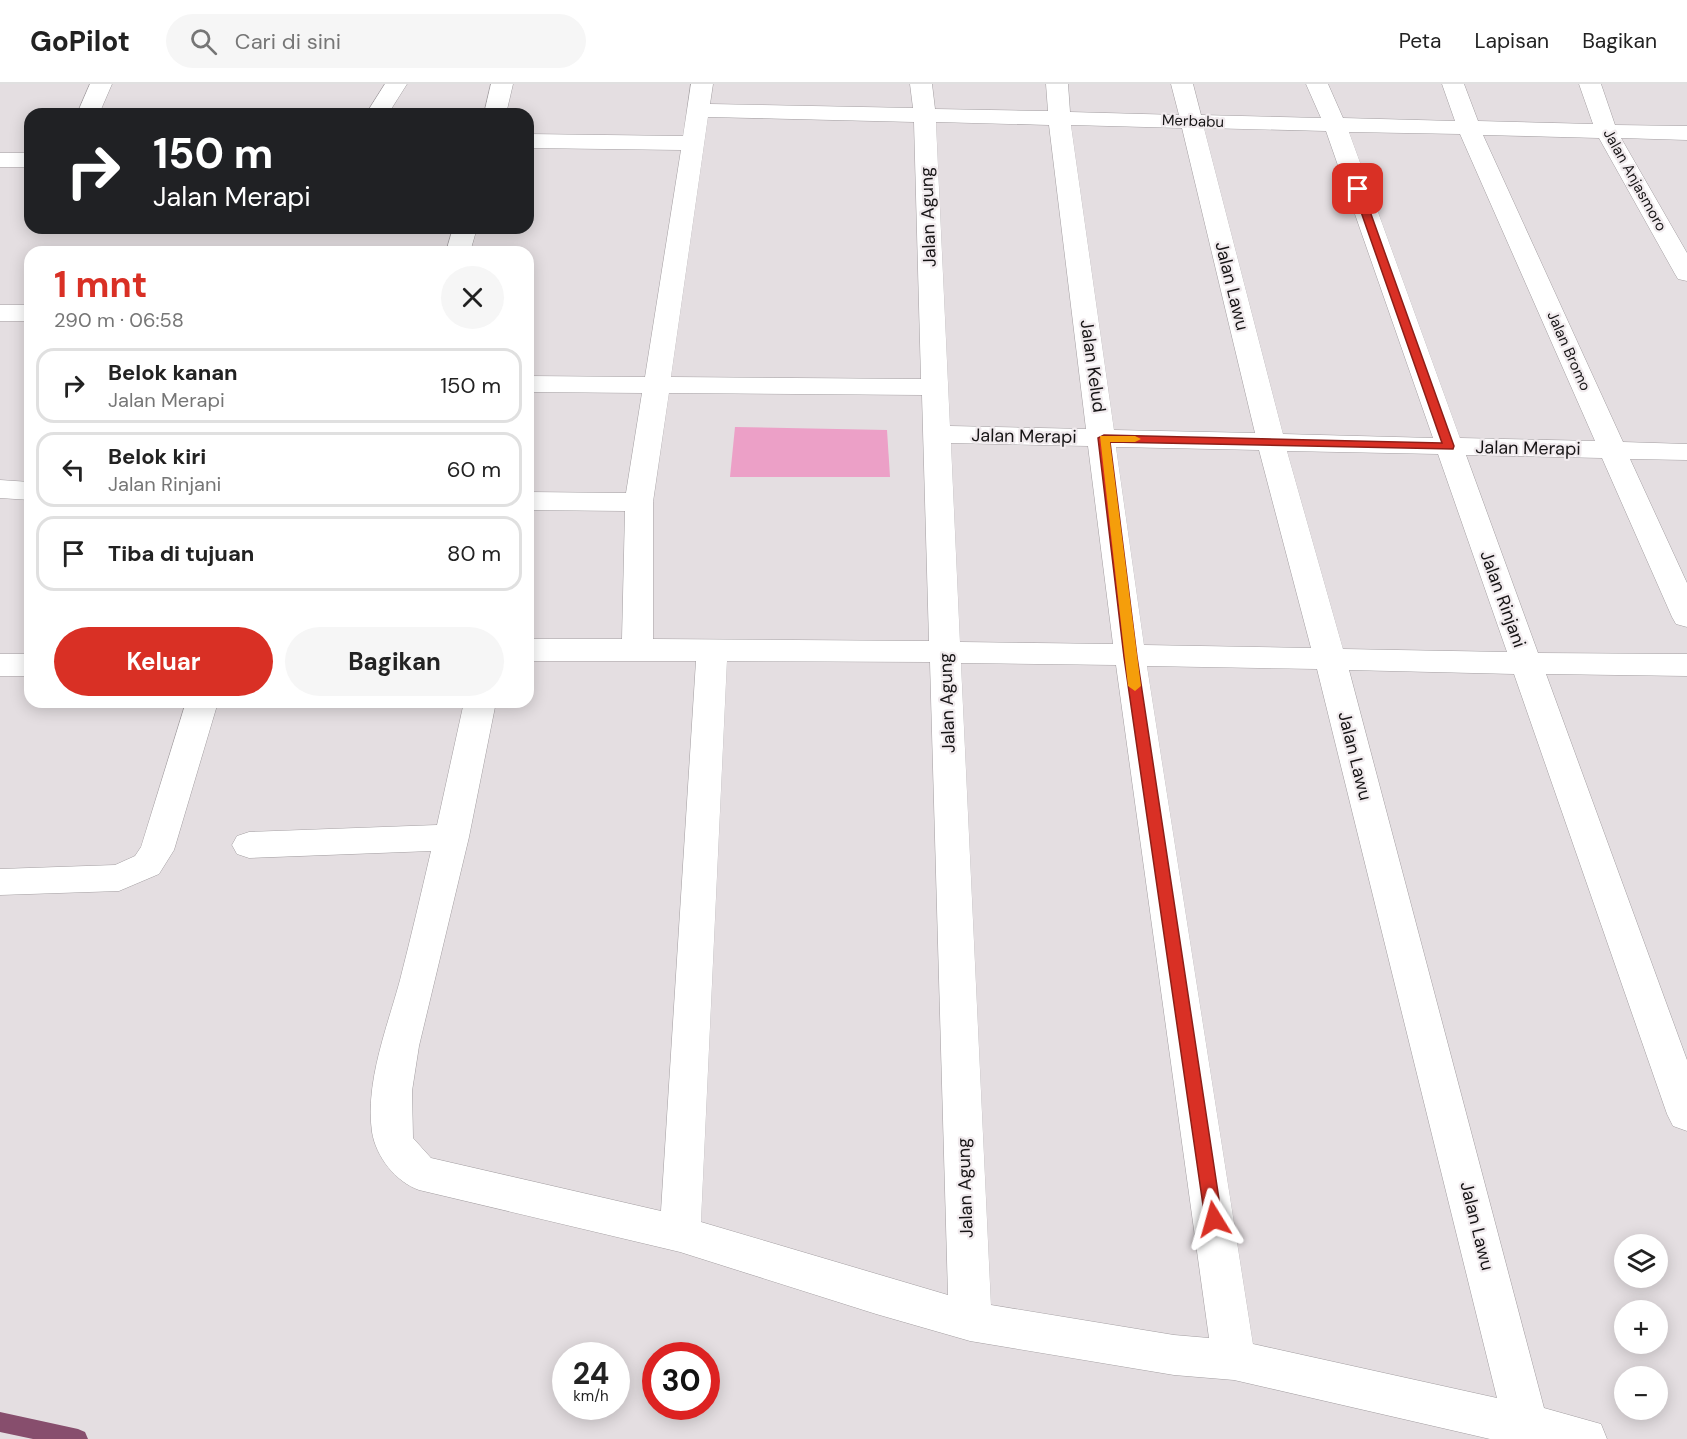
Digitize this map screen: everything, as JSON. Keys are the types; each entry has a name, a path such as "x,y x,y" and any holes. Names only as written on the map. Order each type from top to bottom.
{"street":[{"path":"91,108 101,84"},
{"path":"381,108 396,84"},
{"path":"496,108 502,84"},
{"name":"Jalan Agung","path":"921,84 935,387 970,1322"},
{"name":"Jalan Kelud","path":"1057,84 1104,438 1130,657 1234,1360"},
{"name":"Jalan Lawu","path":"1182,84 1270,442 1330,659 1527,1428"},
{"name":"Jalan Rinjani","path":"1317,84 1335,125 1687,1114"},
{"name":"Jalan Bromo","path":"1453,84 1468,128 1687,617"},
{"name":"Jalan Anjasmoro","path":"1590,84 1606,131 1687,274"},
{"path":"637,650 639,502 701,97"},
{"name":"Merbabu","path":"701,97 924,115 1687,133"},
{"path":"534,141 695,143"},
{"path":"0,160 24,160"},
{"path":"0,313 24,313"},
{"path":"534,384 935,387"},
{"name":"Jalan Merapi","path":"936,434 1687,452"},
{"path":"0,489 24,491"},
{"path":"534,501 639,502"},
{"path":"680,1234 712,649"},
{"path":"534,650 712,649 1330,659 1527,665 1687,665"},
{"path":"0,664 24,664"},
{"path":"0,882 118,878 147,865 157,850 200,708"},
{"path":"479,708 452,837 398,1064 392,1100 392,1132 399,1153 419,1173 680,1234 970,1322 1174,1355 1234,1360 1527,1428 1585,1439"},
{"path":"249,844 452,837"}],"shaded area":[{"path":"735,427 887,430 890,477 730,477"}],"waterway":[{"path":"0,1422 78,1439"}],"slow traffic":[{"path":"1135,439 1104,438 1135,686"}],"route":[{"path":"1214,1219 1130,657 1104,438 1449,446 1358,189"}]}
